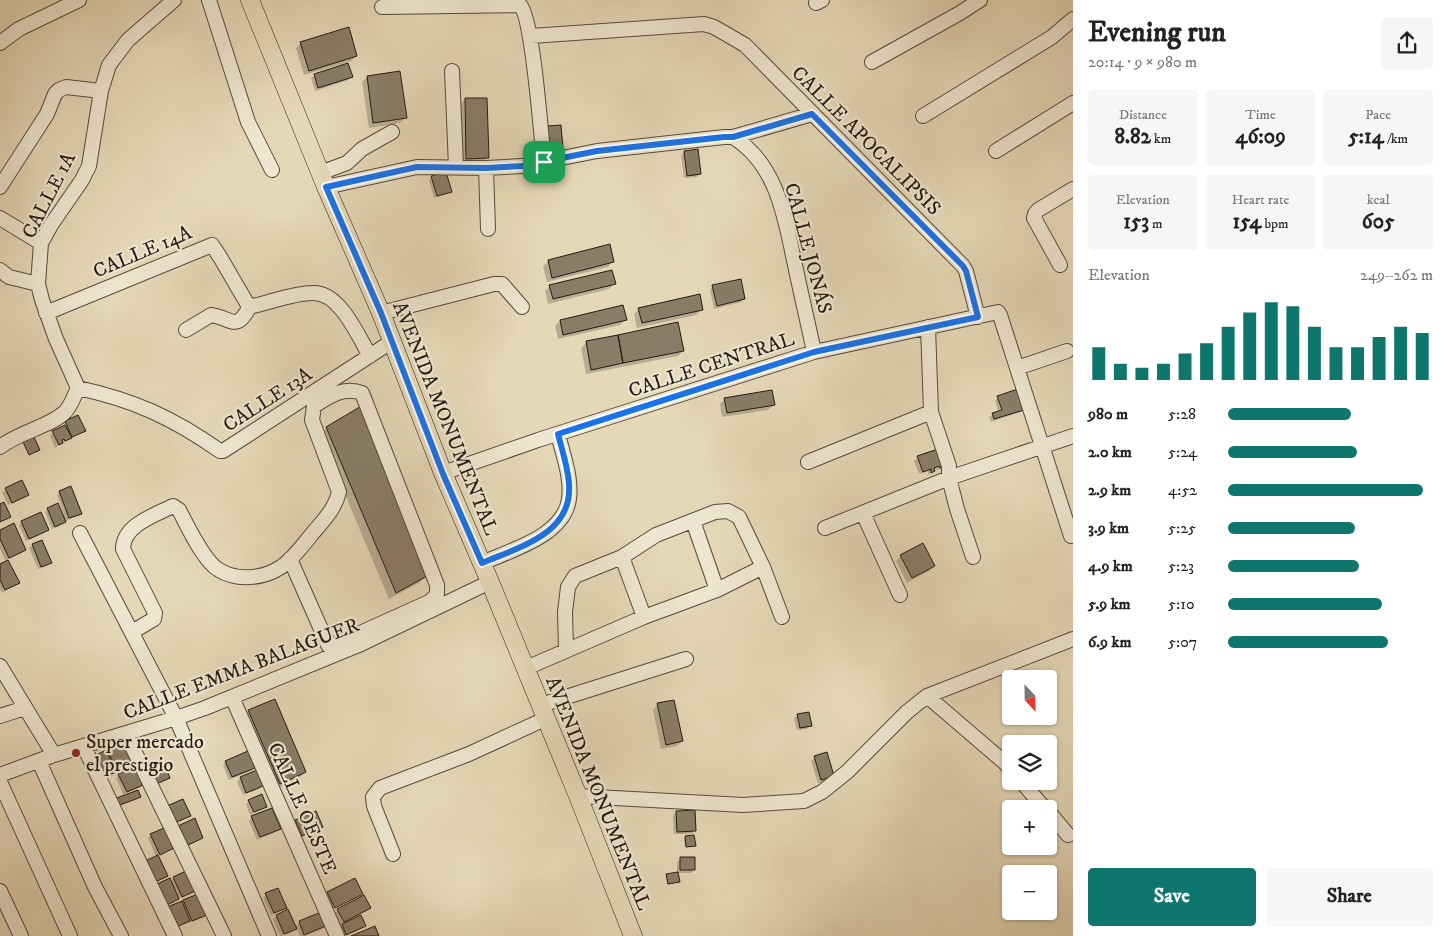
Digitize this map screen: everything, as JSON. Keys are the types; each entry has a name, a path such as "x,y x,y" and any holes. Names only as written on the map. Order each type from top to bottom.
{"main road":[{"name":"AVENIDA MONUMENTAL","path":"250,0 323,180 381,313 443,474 526,668 633,936"}],"street":[{"path":"0,43 19,29 79,0"},
{"name":"CALLE 1A","path":"78,388 46,313 38,284 41,243 82,180 88,166 97,124 101,91 109,65 128,40 174,0"},
{"path":"209,0 246,116 272,170"},
{"path":"872,62 980,0"},
{"path":"382,7 520,5 524,8 531,36 544,162"},
{"path":"923,116 1052,37 1073,19"},
{"name":"CALLE APOCALIPSIS","path":"531,36 704,24 714,27 745,45 963,266 978,317"},
{"path":"452,71 456,167"},
{"path":"0,186 47,114 55,94 59,90 66,87 101,91"},
{"path":"996,151 1073,103"},
{"path":"323,180 417,167 486,168 522,166 597,151 733,137 812,114"},
{"path":"323,180 347,163 362,149 392,132"},
{"name":"CALLE JONÁS","path":"733,137 745,145 758,159 777,192 814,352"},
{"path":"486,168 488,229"},
{"path":"1060,265 1034,218 1038,210 1073,189"},
{"path":"0,218 41,243"},
{"name":"CALLE 14A","path":"46,313 212,245 250,306"},
{"path":"0,270 9,277 38,284"},
{"path":"381,313 494,284 502,284 522,307"},
{"path":"186,330 211,315 228,322 239,320 246,314 250,306 314,292 325,295 341,309 370,356"},
{"name":"CALLE CENTRAL","path":"443,474 558,434 814,352 998,312 1017,368"},
{"path":"928,327 931,412 973,557"},
{"name":"CALLE 13A","path":"78,388 108,395 144,407 180,424 223,452 391,342"},
{"path":"1067,351 1017,368 1042,447 1068,508 1071,536"},
{"path":"0,447 18,435 61,416 69,407 78,388"},
{"path":"132,632 154,619 155,613 123,549 123,541 128,532 144,521 173,506 178,510 207,560 217,569 241,577 264,575 281,567 329,514 337,501 339,492 312,420 314,406 332,394 354,390 362,393 434,576 437,585 437,595 429,602 345,640 336,644 328,644 290,559"},
{"path":"808,462 931,412"},
{"path":"482,563 542,536 553,528 560,519 569,501 569,484 558,434"},
{"path":"825,528 949,478 1073,436"},
{"path":"566,650 565,612 568,587 575,576 622,557 656,535 715,512 728,511 739,517 763,568 782,617"},
{"path":"863,513 900,596"},
{"path":"692,521 717,590"},
{"path":"80,533 176,718 269,936"},
{"path":"622,557 644,617"},
{"path":"526,668 644,617 717,590 763,568"},
{"name":"CALLE EMMA BALAGUER","path":"0,775 54,755 176,718 232,697 362,644 490,582"},
{"path":"578,796 743,805 804,801 822,792 847,772 907,712 927,696 1073,639"},
{"path":"393,854 374,806 373,797 380,788 469,754 544,712 686,659"},
{"path":"0,666 54,755"},
{"path":"927,696 1002,760"},
{"name":"CALLE OESTE","path":"232,697 337,936"},
{"path":"0,716 25,708"},
{"path":"126,734 224,936"},
{"path":"84,747 176,936"},
{"path":"39,761 95,887 121,936"},
{"path":"0,782 70,936"},
{"path":"1029,790 1038,800"},
{"path":"1057,822 1068,835"},
{"path":"0,891 21,936"}],"building":[{"path":"349,27 357,56 309,71 300,42"},
{"path":"348,63 353,77 318,88 314,74"},
{"path":"400,71 407,118 373,123 367,76"},
{"path":"465,98 487,98 489,158 466,159"},
{"path":"561,125 563,149 549,150 547,126"},
{"path":"698,149 701,174 687,176 684,151"},
{"path":"446,172 452,192 437,196 431,176"},
{"path":"610,244 614,262 552,278 548,260"},
{"path":"612,270 616,284 553,299 549,285"},
{"path":"741,279 745,299 717,306 712,285"},
{"path":"700,294 703,310 642,323 638,308"},
{"path":"623,305 627,320 563,335 560,320"},
{"path":"678,322 684,351 623,363 618,335"},
{"path":"618,335 623,363 591,370 586,341"},
{"path":"1018,389 1024,410 994,419 992,413 1002,410 997,396"},
{"path":"772,390 775,405 727,413 724,398"},
{"path":"363,405 427,576 396,593 326,427"},
{"path":"78,415 86,431 72,437 65,421"},
{"path":"65,425 72,438 65,441 64,439 62,440 63,443 59,445 52,431"},
{"path":"34,437 40,450 29,455 23,442"},
{"path":"938,449 945,467 940,468 939,466 934,468 935,471 931,473 931,469 923,472 917,456"},
{"path":"22,480 29,495 12,503 5,488"},
{"path":"71,486 82,514 69,518 59,491"},
{"path":"4,502 11,517 0,522 0,504"},
{"path":"58,503 66,522 55,527 47,508"},
{"path":"41,512 49,530 29,539 21,521"},
{"path":"14,523 26,550 9,558 0,539 0,530"},
{"path":"42,540 52,563 41,567 32,544"},
{"path":"923,543 935,566 912,578 900,555"},
{"path":"8,560 20,583 5,590 0,580 0,564"},
{"path":"275,699 306,772 280,784 248,710"},
{"path":"674,700 683,741 666,745 657,703"},
{"path":"809,712 812,726 800,728 797,714"},
{"path":"123,742 133,764 117,771 107,749"},
{"path":"106,750 116,772 104,777 94,756"},
{"path":"248,751 255,768 232,777 225,761"},
{"path":"827,752 834,776 821,780 814,756"},
{"path":"162,759 170,778 154,785 146,766"},
{"path":"135,767 143,785 127,792 118,774"},
{"path":"257,770 263,786 246,793 240,777"},
{"path":"138,790 141,797 117,806 114,799"},
{"path":"262,794 267,807 254,812 248,800"},
{"path":"183,799 191,816 174,823 167,806"},
{"path":"272,808 281,829 260,837 251,816"},
{"path":"695,810 696,831 677,832 676,811"},
{"path":"316,811 323,827 302,836 295,820"},
{"path":"195,818 203,838 186,846 178,826"},
{"path":"164,828 174,848 160,855 150,834"},
{"path":"694,835 696,846 686,847 685,836"},
{"path":"158,855 168,876 153,883 143,862"},
{"path":"680,857 695,857 695,870 680,870"},
{"path":"186,871 195,891 182,897 173,877"},
{"path":"678,872 680,882 668,884 666,874"},
{"path":"170,878 179,899 165,906 155,885"},
{"path":"355,878 363,894 335,908 327,892"},
{"path":"278,888 287,908 274,913 265,893"},
{"path":"198,894 207,915 192,921 183,900"},
{"path":"364,895 371,908 344,922 337,909"},
{"path":"182,901 190,921 174,928 165,908"},
{"path":"288,909 297,929 284,934 276,915"},
{"path":"321,912 326,926 304,935 299,921"},
{"path":"361,915 366,926 346,935 342,924"},
{"path":"375,926 379,936 351,936"}],"place":[{"name":"Super mercado el prestigio","path":"76,753"}],"route":[{"path":"812,114 963,266 978,317 814,352 558,434 569,484 569,501 560,519 553,528 542,536 482,563 443,474 381,313 326,187 417,167 486,168 522,166 544,162 597,151 733,137 812,114"}]}
